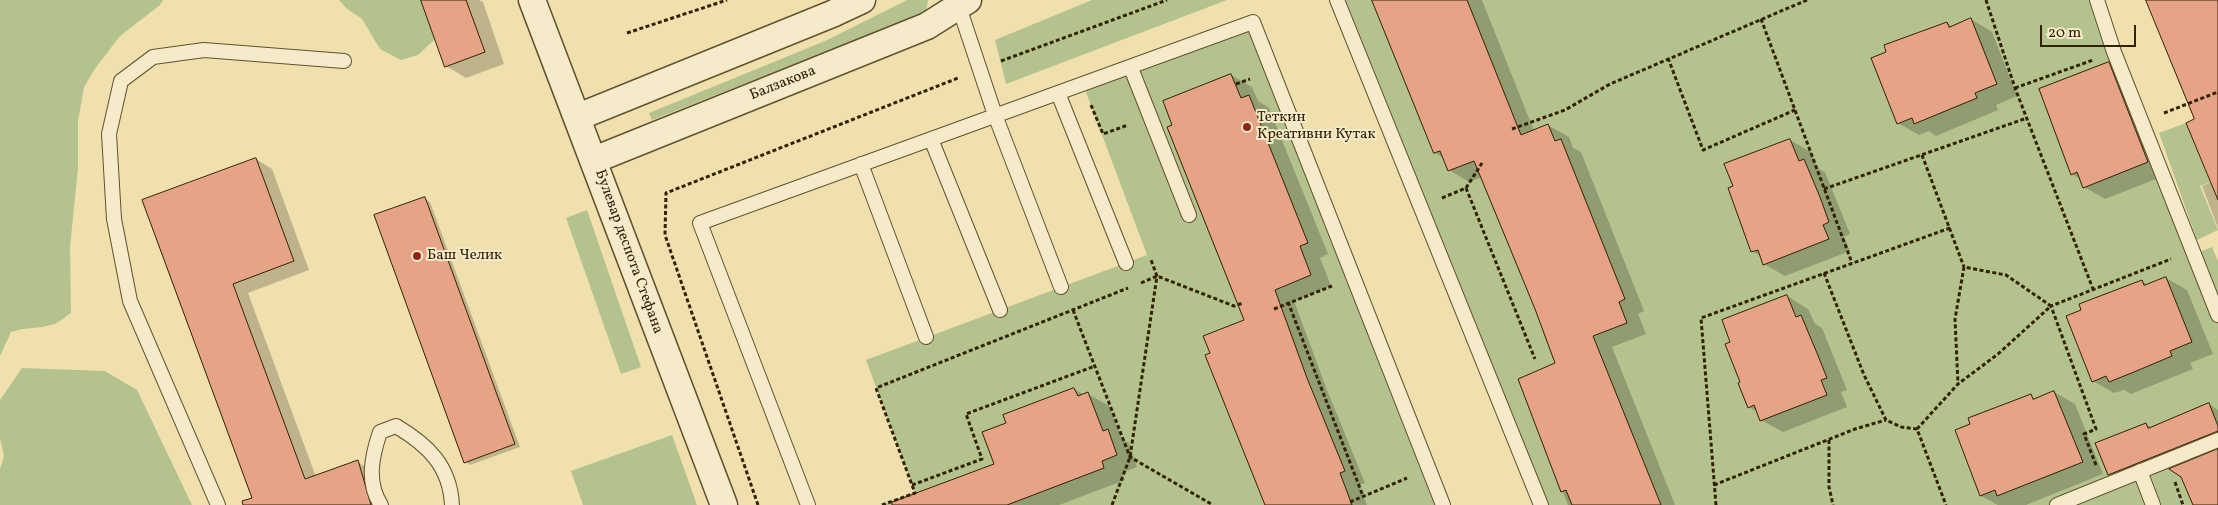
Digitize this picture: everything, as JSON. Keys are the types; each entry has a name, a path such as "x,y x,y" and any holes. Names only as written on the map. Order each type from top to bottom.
{"street":[{"name":"Булевар деспота Стефана","path":"532,0 724,505"},
{"path":"578,117 832,14 862,0"},
{"name":"Балзакова","path":"594,160 894,40 927,26 963,4"}],"lane":[{"path":"1337,0 1541,505"},
{"path":"2097,0 2114,52 2218,315"},
{"path":"963,4 995,115 1061,287"},
{"path":"808,505 700,223 1254,22 1443,505"},
{"path":"218,505 130,300 114,219 109,134 121,81 153,57 204,50 344,61"},
{"path":"1131,68 1189,215"},
{"path":"1058,93 1126,263"},
{"path":"931,139 1000,310"},
{"path":"861,164 926,337"},
{"path":"381,505 372,478 373,454 380,432 396,426 421,441 440,464 451,491 452,505"},
{"path":"2057,505 2218,440"},
{"path":"2140,471 2153,505"}],"path":[{"path":"627,33 727,0"},
{"path":"1512,130 1564,110 1610,84 1668,58 1807,0"},
{"path":"1986,0 2027,118 2094,289"},
{"path":"1762,19 1852,263"},
{"path":"2016,88 2114,52"},
{"path":"1668,58 1703,150 1795,110"},
{"path":"1236,84 1252,78"},
{"path":"2142,121 2218,92"},
{"path":"1824,189 2027,118"},
{"path":"1922,155 1964,267 1955,319 1958,384"},
{"path":"1440,198 1466,188 1482,163"},
{"path":"1466,188 1536,359"},
{"path":"1716,505 1701,318 1950,228"},
{"path":"1917,429 1958,384 1998,354 2051,306 2193,250"},
{"path":"1964,267 2006,275 2051,306 2096,429 2084,434 2104,486"},
{"path":"1824,273 1864,375 1886,420 1901,427 1917,429"},
{"path":"882,505 915,492 876,388 1157,276 1234,306 1243,303"},
{"path":"1274,308 1333,286"},
{"path":"1288,302 1363,496"},
{"path":"1073,310 1130,457 1213,505"},
{"path":"912,485 982,459 966,414 1095,366"},
{"path":"1714,485 1886,420"},
{"path":"1917,429 1946,505"},
{"path":"1829,440 1829,487 1833,505"},
{"path":"1350,502 1407,478"}],"green space":[{"path":"0,0 163,0 160,5 120,36 94,70 84,87 78,121 78,169 70,247 71,313 54,324 11,332 0,356"},
{"path":"339,0 423,0 435,39 418,55 401,60 380,49 362,19 346,8"},
{"path":"907,0 928,0 926,12 652,120 649,113 825,41"},
{"path":"1092,0 1227,0 1006,84 995,40"},
{"path":"1337,0 2097,0 2194,254 2212,247 2218,261 2218,440 2169,467 2218,447 2218,505 1542,505"},
{"path":"1255,22 1444,505 882,505 915,492 866,360 1147,255 1083,84"},
{"path":"2186,123 2210,182 2200,186 2218,230 2197,240 2159,133"},
{"path":"587,210 641,367 621,374 566,218"},
{"path":"22,368 105,371 137,390 192,505 0,505 0,469 4,456 0,439 0,400"},
{"path":"672,435 697,505 583,505 571,471"}],"building":[{"path":"421,0 466,0 485,52 445,67"},
{"path":"1372,0 1467,0 1521,135 1548,124 1555,141 1561,139 1625,299 1619,302 1627,323 1593,336 1661,505 1572,505 1566,490 1561,492 1518,379 1555,363 1535,309 1474,161 1448,171 1440,151 1434,153"},
{"path":"2146,0 2218,0 2218,200 2186,123 2194,119"},
{"path":"1971,18 1997,84 1975,93 1977,98 1914,124 1912,118 1897,124 1871,58 1886,52 1884,45 1947,22 1949,27"},
{"path":"2109,62 2148,162 2083,188 2077,172 2071,175 2039,89"},
{"path":"1231,74 1241,98 1249,95 1308,243 1300,246 1311,275 1275,290 1307,378 1345,471 1340,473 1352,505 1265,505 1205,355 1210,353 1203,336 1244,320 1167,127 1172,125 1163,101"},
{"path":"1790,139 1799,161 1804,159 1820,197 1829,222 1823,225 1829,239 1763,265 1758,250 1751,252 1728,188 1733,186 1724,164"},
{"path":"256,158 294,261 233,284 305,479 358,460 371,505 243,505 242,501 252,498 142,200"},
{"path":"425,197 515,444 464,463 374,215"},
{"path":"2166,277 2192,342 2170,351 2172,356 2109,382 2106,376 2092,382 2066,316 2081,310 2079,304 2142,280 2144,285"},
{"path":"1787,295 1796,317 1801,315 1827,378 1821,380 1827,395 1760,421 1754,405 1748,408 1738,383 1740,382 1725,344 1730,342 1722,320"},
{"path":"1074,388 1078,396 1088,392 1103,431 1108,429 1117,455 1102,461 1104,468 1007,505 892,505 892,502 994,464 982,432 1006,423 1003,415"},
{"path":"2054,391 2083,462 1997,496 1995,490 1980,496 1955,430 1970,424 1968,418 2031,394 2033,399"},
{"path":"2209,403 2218,426 2218,431 2108,475 2095,443 2146,423 2148,428"},
{"path":"2218,449 2218,505 2193,505 2181,477 2169,469"}],"place":[{"name":"Теткин Креативни Кутак","path":"1247,127"},
{"name":"Баш Челик","path":"417,256"}]}
